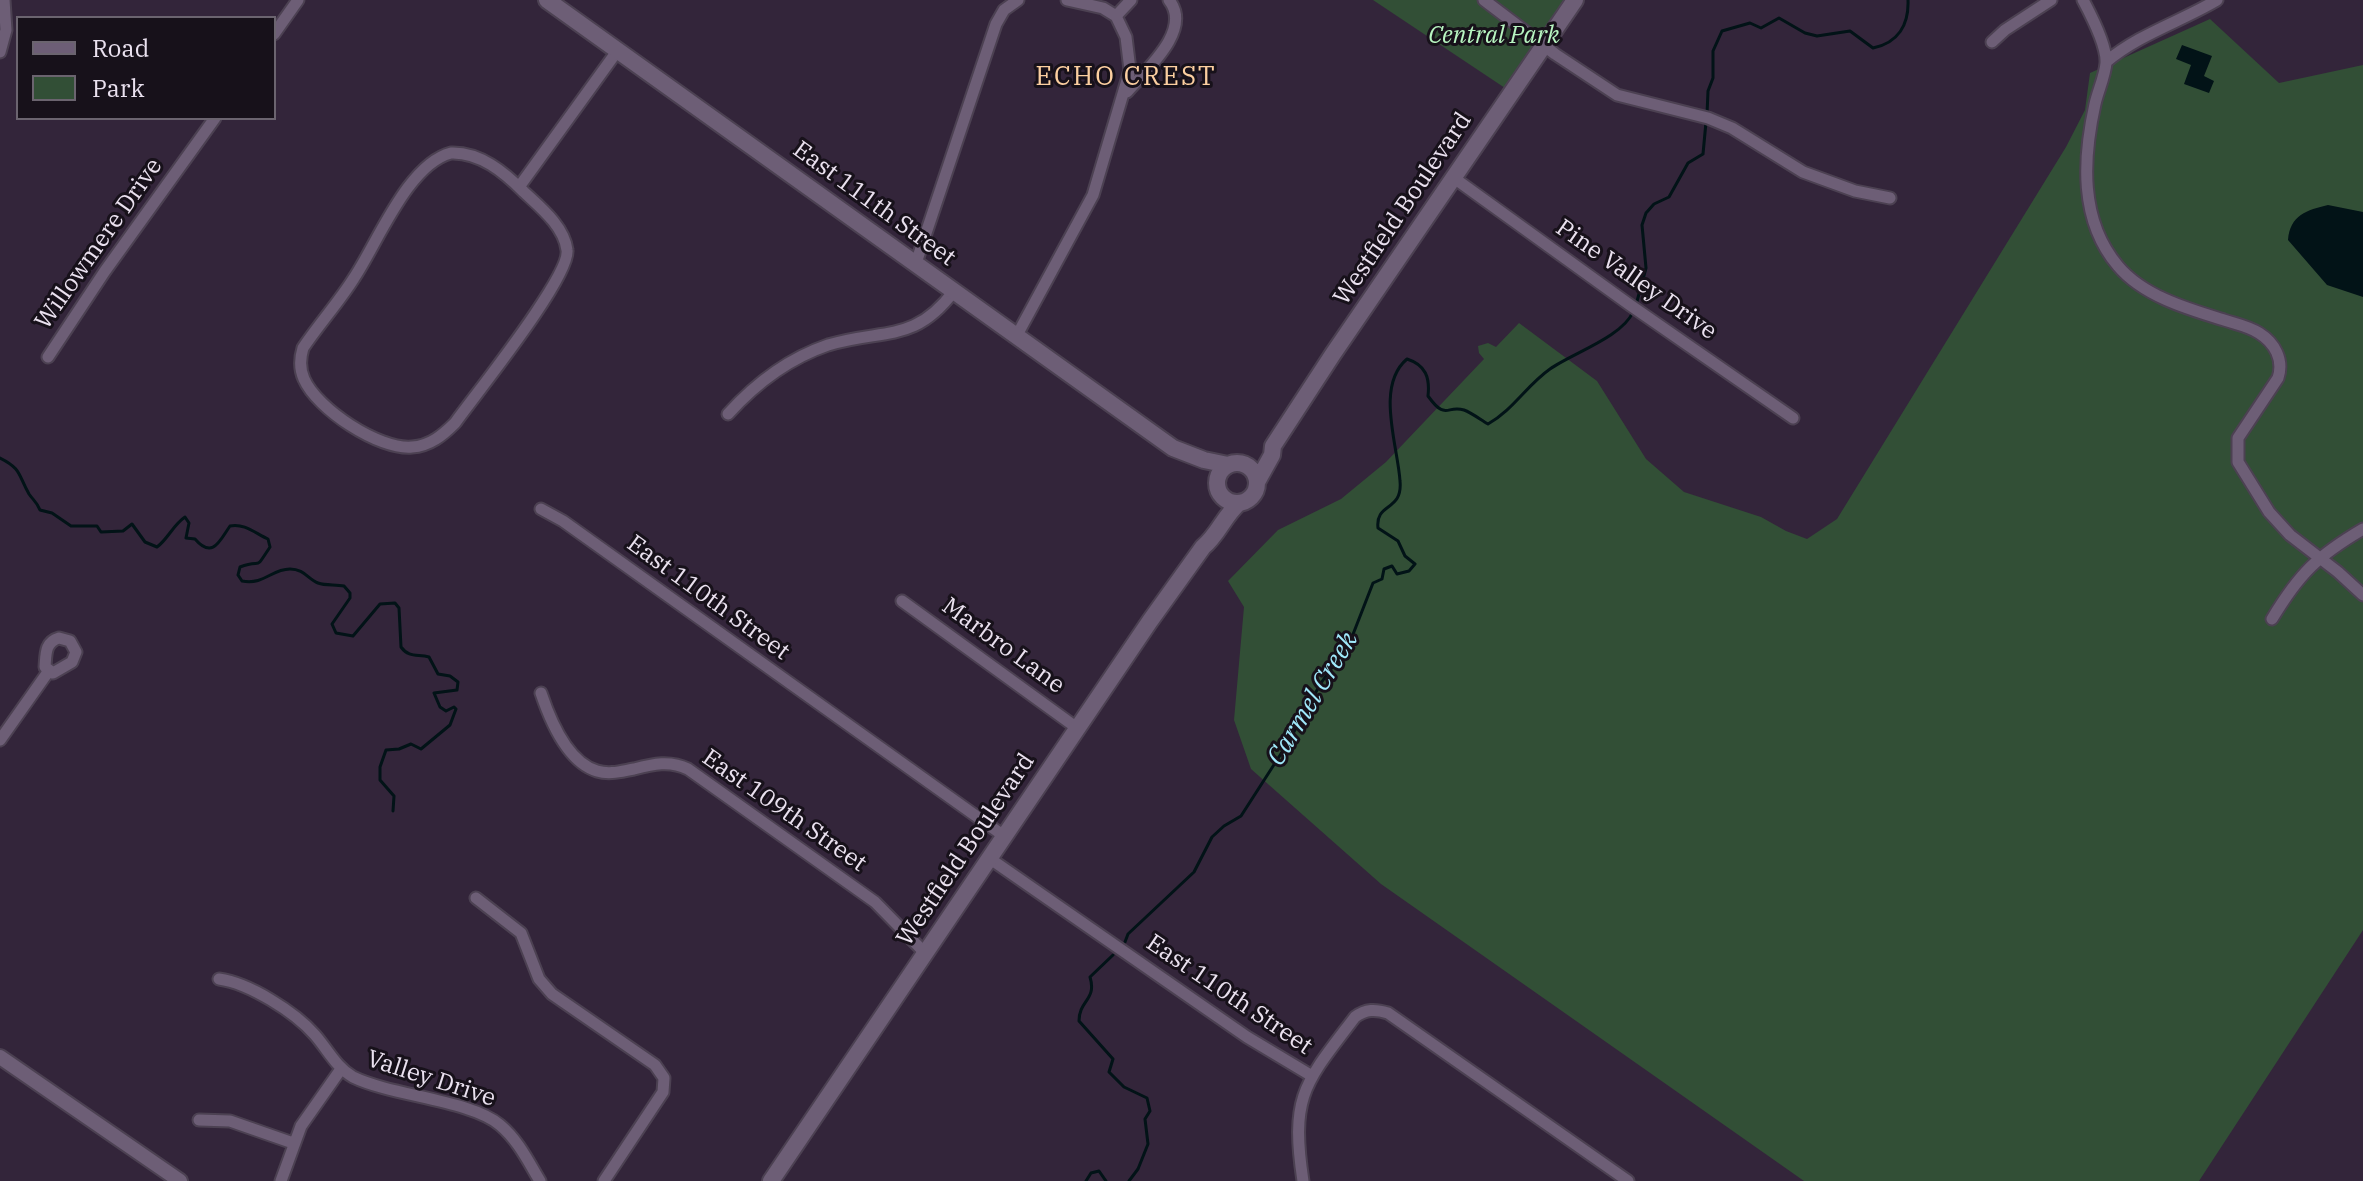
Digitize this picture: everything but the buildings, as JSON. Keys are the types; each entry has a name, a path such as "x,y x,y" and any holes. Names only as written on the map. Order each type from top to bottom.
{"main road":[{"name":"East 111th Street","path":"547,0 1173,448 1206,461 1233,464"},
{"name":"Westfield Boulevard","path":"1257,482 1272,455 1273,446 1328,362 1575,0"},
{"path":"1233,464 1251,469 1257,482 1252,496 1239,503 1226,500 1218,488 1219,474 1233,464 1257,457 1273,446"},
{"name":"East 111th Street","path":"1173,448 1178,456 1202,469 1218,488"},
{"name":"Westfield Boulevard","path":"1203,547 1218,488"},
{"name":"Westfield Boulevard","path":"771,1181 1077,728 1203,547 1211,540 1224,517 1239,503"}],"street":[{"path":"0,52 6,30 4,0"},
{"path":"276,31 298,0"},
{"path":"916,263 996,24 1004,10 1018,0"},
{"path":"1016,337 1090,204 1101,177 1124,95 1130,59 1126,37 1116,16 1103,8 1067,0"},
{"path":"1116,16 1131,0"},
{"path":"1124,95 1150,66 1173,33 1176,14 1169,0"},
{"path":"1484,0 1617,95 1704,117 1732,128 1803,172 1855,191 1890,198"},
{"path":"1992,42 2051,0"},
{"path":"2083,0 2094,22 2106,62 2086,143 2085,174 2094,221 2114,261 2125,275 2176,304 2248,327 2261,334 2277,353 2282,368 2238,438 2238,462 2269,512 2290,535 2363,595"},
{"path":"2106,62 2140,37 2192,15 2217,0"},
{"path":"519,187 618,50"},
{"name":"Willowmere Drive","path":"48,357 105,271 214,120"},
{"path":"468,153 487,162 519,187 561,232 568,252 567,261 539,308 455,423 435,440 413,448 402,447 372,437 320,401 304,379 300,361 303,348 354,279 402,198 423,170 439,156 468,153"},
{"name":"Pine Valley Drive","path":"1454,178 1793,418"},
{"path":"728,414 760,381 786,364 825,346 902,331 920,324 935,314 954,291"},
{"name":"East 110th Street","path":"541,509 584,536 1004,836"},
{"path":"2272,619 2294,583 2319,558 2363,529"},
{"name":"Marbro Lane","path":"902,601 1077,728"},
{"path":"0,740 48,672"},
{"name":"East 109th Street","path":"541,693 563,741 579,760 591,768 611,773 672,763 688,769 875,902 925,953"},
{"name":"East 110th Street","path":"989,858 1247,1037 1312,1076 1355,1017 1375,1009 1388,1013 1628,1181"},
{"path":"476,898 521,933 539,979 552,994 655,1065 664,1078 663,1092 604,1181"},
{"name":"Valley Drive","path":"219,979 234,981 253,990 302,1023 341,1069 361,1081 467,1110 496,1122 516,1141 540,1181"},
{"path":"0,1057 180,1181"},
{"path":"281,1181 305,1118 341,1069"},
{"path":"1303,1181 1297,1142 1298,1117 1306,1085 1312,1076"},
{"path":"199,1120 230,1121 293,1143"}],"green space":[{"name":"Central Park","path":"1373,0 1564,0 1505,88"},
{"path":"2210,19 2279,83 2363,65 2363,930 2199,1181 1804,1181 1381,884 1251,769 1234,720 1244,607 1228,581 1278,530 1341,499 1386,462 1484,359 1478,346 1488,343 1496,347 1519,323 1597,381 1646,459 1684,492 1761,517 1807,539 1837,519 2066,147 2085,110 2090,73"}],"shaded area":[{"path":"2182,45 2212,56 2204,76 2214,81 2209,93 2184,84 2191,65 2176,59"},
{"path":"2328,205 2363,212 2363,297 2327,285 2288,240 2296,219"}],"waterway":[{"name":"Carmel Creek","path":"1707,114 1708,91 1713,78 1713,51 1722,31 1750,23 1761,28 1779,18 1805,33 1817,36 1850,31 1873,48 1889,42 1900,32 1908,0"},
{"name":"Carmel Creek","path":"1636,305 1646,268 1642,225 1646,213 1654,204 1669,197 1688,163 1703,154 1706,122"},
{"name":"Carmel Creek","path":"1125,942 1128,934 1194,872 1212,837 1241,816 1286,746 1321,683 1350,642 1373,583 1382,579 1384,569 1392,566 1397,574 1409,571 1415,564 1405,556 1398,541 1378,528 1381,514 1394,503 1400,491 1390,400 1397,371 1407,359 1419,365 1428,383 1428,396 1439,408 1464,410 1488,424 1550,369 1608,337 1633,312"},
{"path":"0,458 16,469 40,510 52,513 71,526 97,526 101,532 123,531 132,524 145,542 157,547 185,517 189,523 186,538 195,539 207,548 216,546 230,526 254,531 268,539 270,547 259,562 240,567 238,575 242,581 257,581 290,569 318,583 344,586 350,598 332,624 336,633 353,636 380,604 395,603 399,608 401,647 410,654 429,657 438,674 450,676 458,682 457,690 434,693 440,707 446,711 456,709 450,725 421,749 411,744 386,750 380,767 380,780 394,796 393,811"},
{"name":"Carmel Creek","path":"1113,955 1090,977 1091,991 1079,1021 1113,1059 1109,1072 1124,1087 1147,1098 1150,1111 1145,1119 1148,1144 1138,1169 1129,1181"},
{"name":"Carmel Creek","path":"1086,1181 1091,1173 1099,1171 1106,1181"}],"district":[{"name":"ECHO CREST","path":"1126,77"}]}
